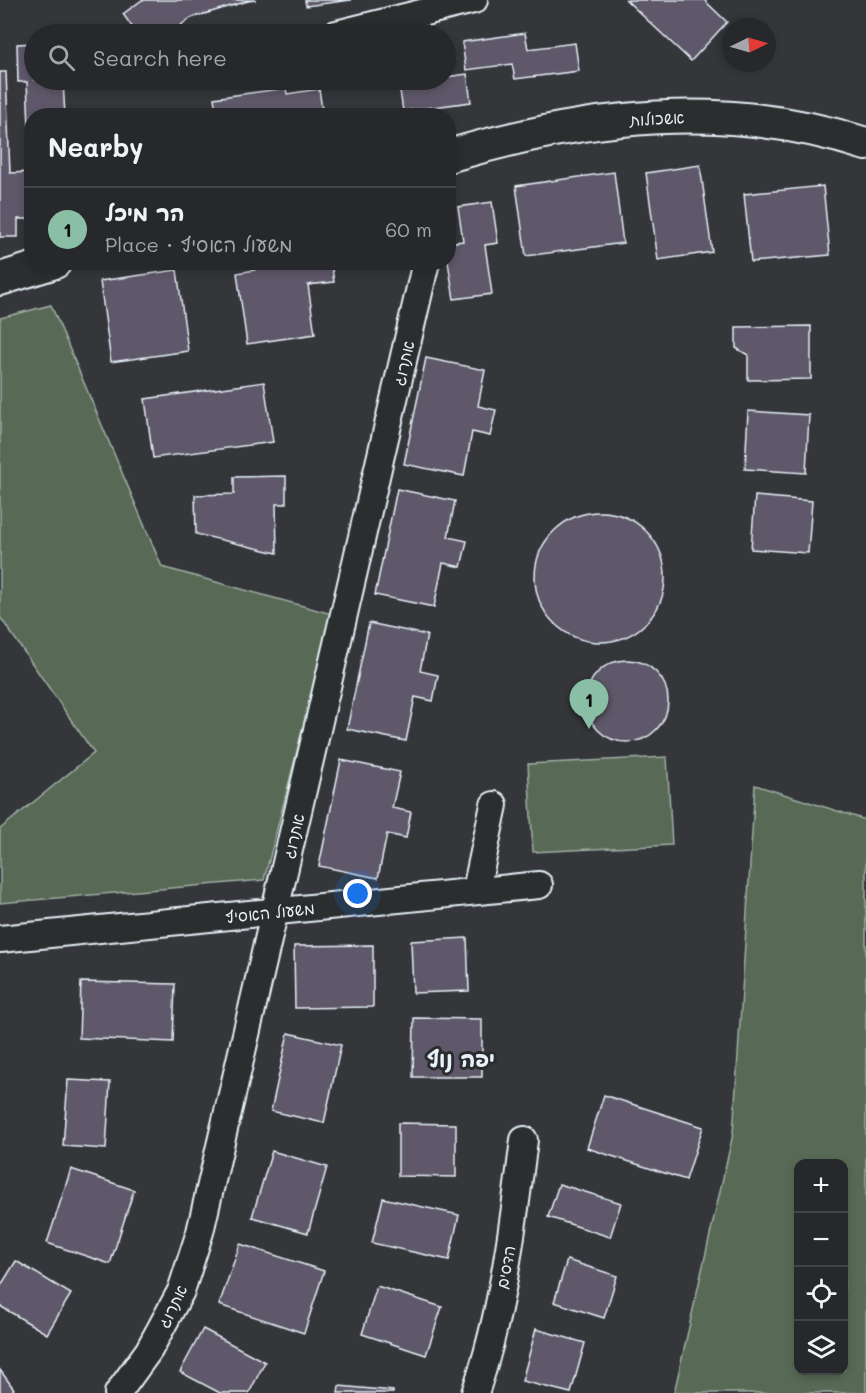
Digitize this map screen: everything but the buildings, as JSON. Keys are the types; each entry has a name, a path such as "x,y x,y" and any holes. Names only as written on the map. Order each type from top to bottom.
{"street":[{"path":"377,24 474,0"},
{"name":"אשכולות","path":"456,156 489,144 574,125 650,117 718,116 782,123 866,144"},
{"path":"0,279 29,270"},
{"name":"אתרוג","path":"118,1393 149,1350 181,1291 200,1232 424,270"},
{"path":"476,890 494,805"},
{"name":"משעול האסיף","path":"0,939 539,885"},
{"name":"הדסים","path":"475,1393 509,1252 524,1140"}],"green space":[{"path":"51,305 162,567 332,614 264,880 0,903 0,829 94,753 0,617 0,318"},
{"path":"667,757 672,845 533,852 528,764"},
{"path":"755,785 866,820 866,1393 674,1393 733,1134"}],"place":[{"name":"הר מיכל","path":"589,729"}],"district":[{"name":"יפה נוף","path":"461,1058"}]}
